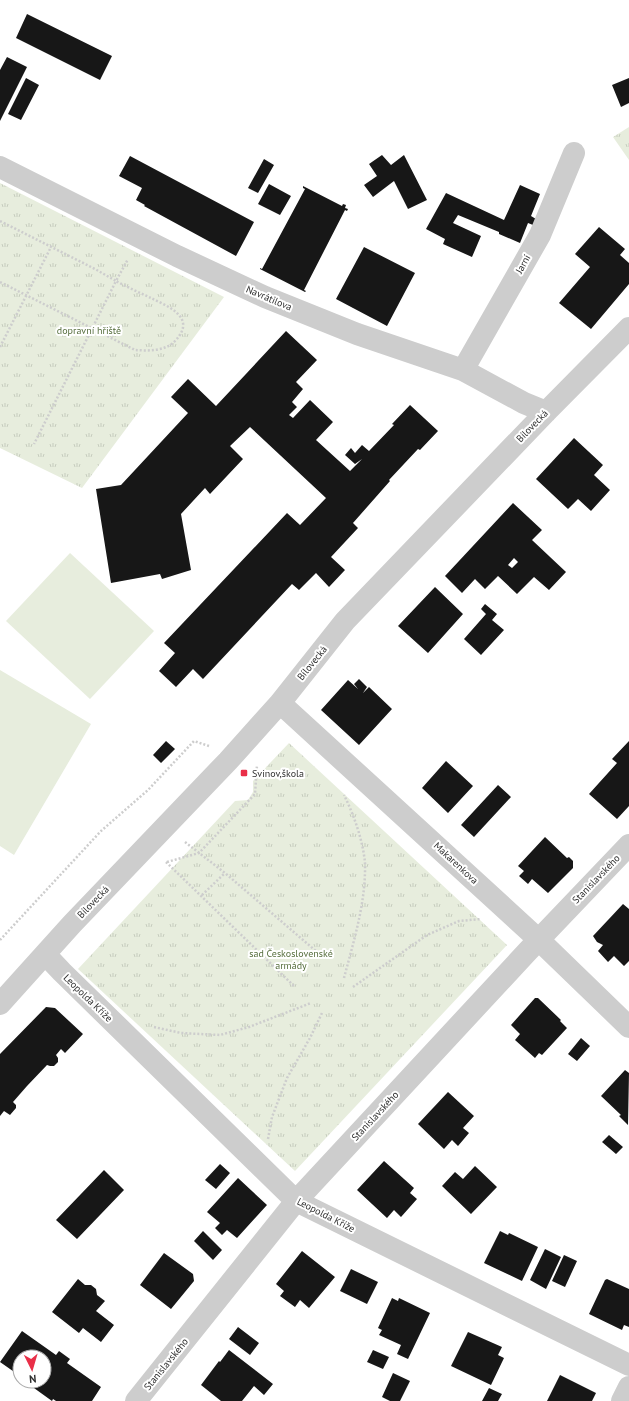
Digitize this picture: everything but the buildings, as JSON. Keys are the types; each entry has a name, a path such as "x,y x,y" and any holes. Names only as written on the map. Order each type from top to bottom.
{"street":[{"name":"Jarní","path":"463,370 540,235 574,153"},
{"name":"Navrátilova","path":"0,167 177,256 265,297 357,334 463,370 524,403 546,412"},
{"name":"Bílovecká","path":"0,1004 280,703 345,622 546,412 629,328"},
{"name":"Makarenkova","path":"280,703 539,940 629,1027"},
{"name":"Stanislavského","path":"136,1401 296,1201 629,845"},
{"name":"Leopolda Kříže","path":"45,954 296,1201 629,1365"},
{"path":"622,1401 629,1387"}],"path":[{"path":"0,221 95,269 116,282 175,310 183,322 182,332 171,346 146,351 135,350 0,282"},
{"path":"0,347 51,247"},
{"path":"34,444 130,253"},
{"path":"0,940 96,837 148,790 194,741 232,756"},
{"path":"257,763 255,794 199,853 166,862 202,895 295,987"},
{"path":"343,794 358,831 364,862 363,901 344,978"},
{"path":"185,842 225,873 324,958"},
{"path":"202,895 225,873"},
{"path":"352,987 427,935 459,921 482,919"},
{"path":"151,1026 182,1033 220,1036 249,1028 311,1003"},
{"path":"268,1143 268,1135 272,1117 287,1078 310,1038 322,1013"}],"green space":[{"path":"629,127 629,160 613,137"},
{"name":"dopravní hřiště","path":"0,183 224,297 82,488 0,448"},
{"path":"70,553 154,631 90,699 6,621"},
{"path":"0,670 91,724 14,855 0,846"},
{"name":"sad Československé armády","path":"289,743 507,945 295,1171 78,969 235,801 248,800 253,792 253,781"}],"place":[{"name":"Svinov,škola","path":"244,773"}]}
